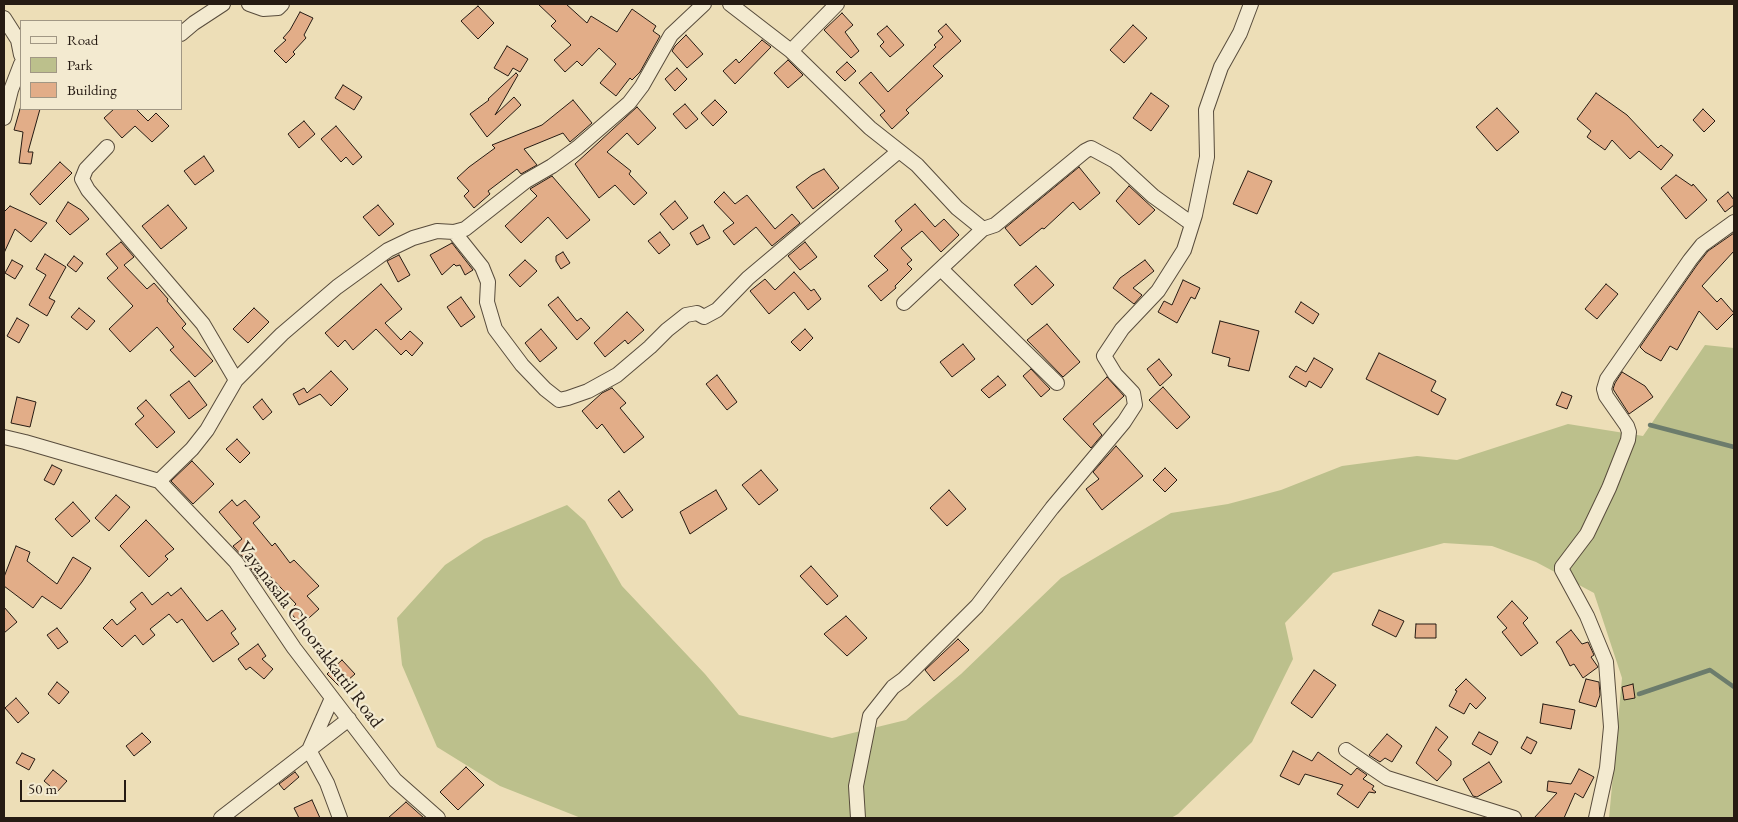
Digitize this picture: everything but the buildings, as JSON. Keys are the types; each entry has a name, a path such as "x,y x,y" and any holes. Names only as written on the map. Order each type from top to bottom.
{"street":[{"path":"182,33 194,22 223,4"},
{"path":"249,4 263,9 278,8 282,4"},
{"path":"4,437 159,481 192,449 207,430 236,380 282,334 337,287 388,250 413,238 437,232 454,232 465,229 526,181 552,166 577,148 629,103 642,86 671,36 704,4"},
{"path":"730,4 792,51 870,128 917,165 957,208 982,229"},
{"path":"792,51 837,4"},
{"path":"858,818 856,786 870,716 893,687 904,679 977,606 1052,508 1124,422 1135,405 1133,393 1115,374 1104,356 1122,329 1158,291 1184,250 1192,224 1207,157 1206,110 1221,67 1240,33 1251,4"},
{"path":"4,18 18,40 20,50"},
{"path":"4,118 20,67"},
{"path":"107,148 86,169 82,179 88,190 203,324 236,380"},
{"path":"904,303 941,270 982,229 995,225 1078,156 1091,148 1115,161 1153,196 1192,224"},
{"path":"454,232 482,267 488,282 487,302 495,329 522,365 544,389 559,400 588,391 617,375 650,347 666,330 686,315 697,313 704,317 717,310 748,278 899,151"},
{"path":"1596,818 1607,768 1611,727 1606,662 1587,616 1562,567 1587,534 1628,440 1629,432 1627,426 1606,396 1604,389 1607,379 1690,260 1702,246 1734,222"},
{"path":"941,270 1057,383"},
{"name":"Vayanasala Choorakkattil Road","path":"159,481 236,562 294,648 395,780 438,818"},
{"path":"309,750 332,698"},
{"path":"221,818 349,720"},
{"path":"309,750 328,784 340,818"},
{"path":"1346,750 1387,778 1514,818"}],"green space":[{"path":"1705,345 1734,348 1734,818 1609,818 1622,678 1594,593 1536,562 1492,546 1444,543 1333,573 1285,623 1293,659 1252,742 1178,814 1171,818 581,818 500,786 437,747 402,665 397,618 445,565 484,539 567,505 585,521 622,586 705,674 739,715 832,738 906,720 961,674 1061,578 1171,513 1228,504 1281,490 1342,466 1417,456 1457,460 1568,424 1643,436"}],"waterway":[{"path":"1650,425 1734,447"},
{"path":"1639,694 1710,670 1734,687"}]}
